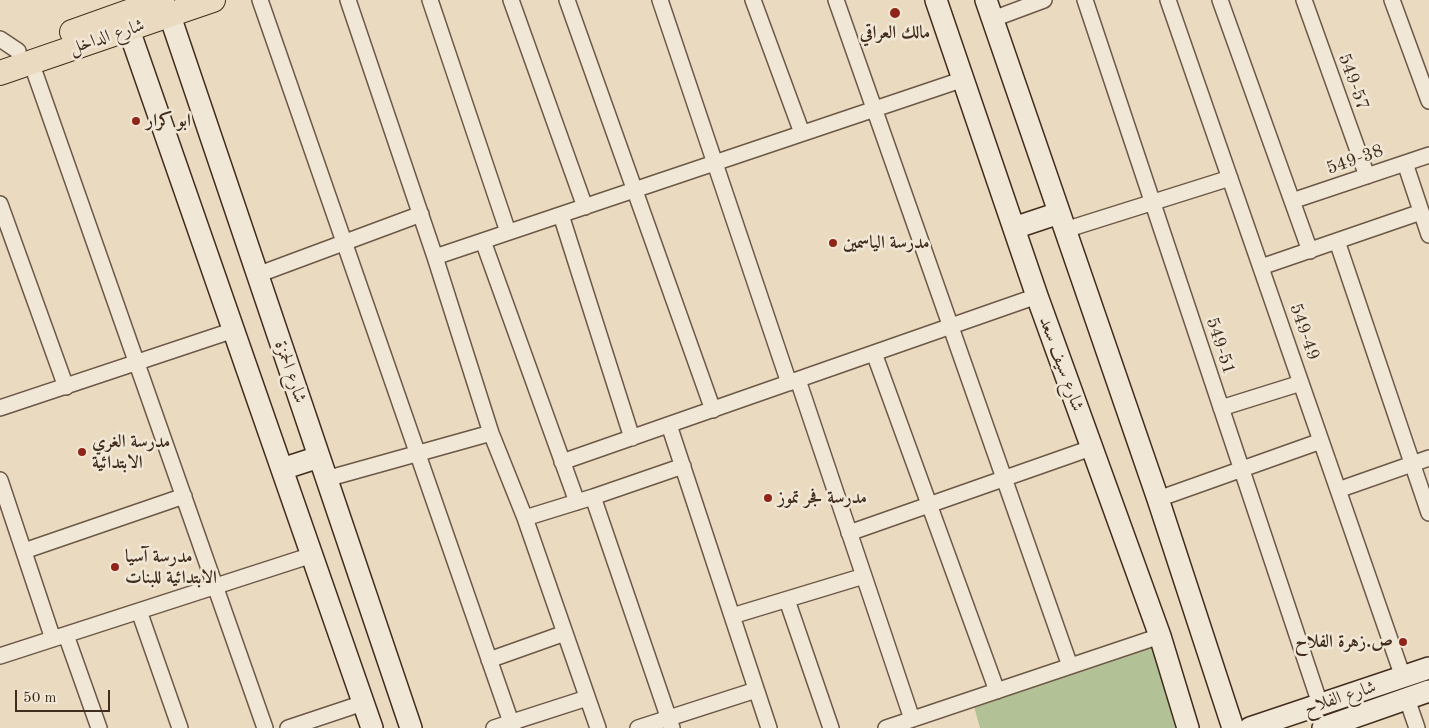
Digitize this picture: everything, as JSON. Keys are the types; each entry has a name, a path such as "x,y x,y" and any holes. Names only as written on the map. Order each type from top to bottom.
{"main road":[{"name":"شارع الداخل","path":"0,73 12,52 125,14 213,0"}],"street":[{"path":"260,0 512,725"},
{"path":"348,0 436,257 491,434 526,518 598,728"},
{"path":"430,0 508,232"},
{"path":"511,0 585,207"},
{"path":"567,0 713,410"},
{"path":"660,0 714,163 849,532 912,719"},
{"path":"753,0 802,133"},
{"path":"836,0 1070,666"},
{"name":"شارع سيف سعد","path":"936,0 1036,296 1160,636 1188,728"},
{"path":"1044,0 990,10 1158,499 1233,728"},
{"name":"549-51","path":"1084,0 1320,704"},
{"path":"1220,0 1310,251"},
{"name":"549-57","path":"1304,0 1368,176"},
{"path":"1392,0 1429,101"},
{"name":"549-49","path":"1173,1 1230,178 1403,677"},
{"name":"شارع الحمزة","path":"166,8 411,728"},
{"path":"125,14 372,728"},
{"path":"12,52 137,363 265,728"},
{"path":"436,257 964,79"},
{"name":"549-38","path":"1292,201 1429,155"},
{"path":"1405,163 1429,234"},
{"path":"1014,228 1062,222 1152,203 1230,178"},
{"path":"0,204 66,386"},
{"path":"1261,268 1421,212"},
{"path":"257,275 421,214"},
{"path":"561,215 632,438"},
{"path":"483,241 577,502"},
{"path":"1337,241 1429,513"},
{"path":"562,462 1036,296"},
{"path":"0,408 234,330"},
{"path":"874,353 998,691"},
{"path":"1221,408 1301,383"},
{"path":"669,425 769,728"},
{"path":"326,479 491,434"},
{"path":"1158,499 1321,441"},
{"path":"849,532 1091,448"},
{"path":"282,469 319,457"},
{"path":"1338,490 1429,458"},
{"path":"526,518 683,466"},
{"path":"0,480 24,551 99,728"},
{"path":"24,551 184,496"},
{"path":"593,497 670,723"},
{"path":"0,656 312,555"},
{"path":"732,616 864,576"},
{"path":"787,600 831,728"},
{"path":"138,611 180,728"},
{"path":"489,660 565,633"},
{"path":"886,728 1160,636"},
{"name":"شارع الفلاح","path":"1250,728 1429,668"},
{"path":"638,728 670,723 756,690"},
{"name":"شارع الفلاح","path":"1331,727 1429,691"},
{"path":"494,728 512,725 587,698"},
{"path":"1407,699 1417,728"},
{"path":"288,728 363,703"}],"green space":[{"path":"1152,646 1180,728 980,728 973,703"}],"place":[{"name":"مالك العراقي","path":"895,13"},
{"name":"ابو كرار","path":"136,121"},
{"name":"مدرسة الياسمين","path":"833,243"},
{"name":"مدرسة الغري الابتدائية","path":"82,452"},
{"name":"مدرسة فجر تموز","path":"768,498"},
{"name":"مدرسة آسيا الابتدائية للبنات","path":"115,567"},
{"name":"ص.زهرة الفلاح","path":"1403,642"}]}
